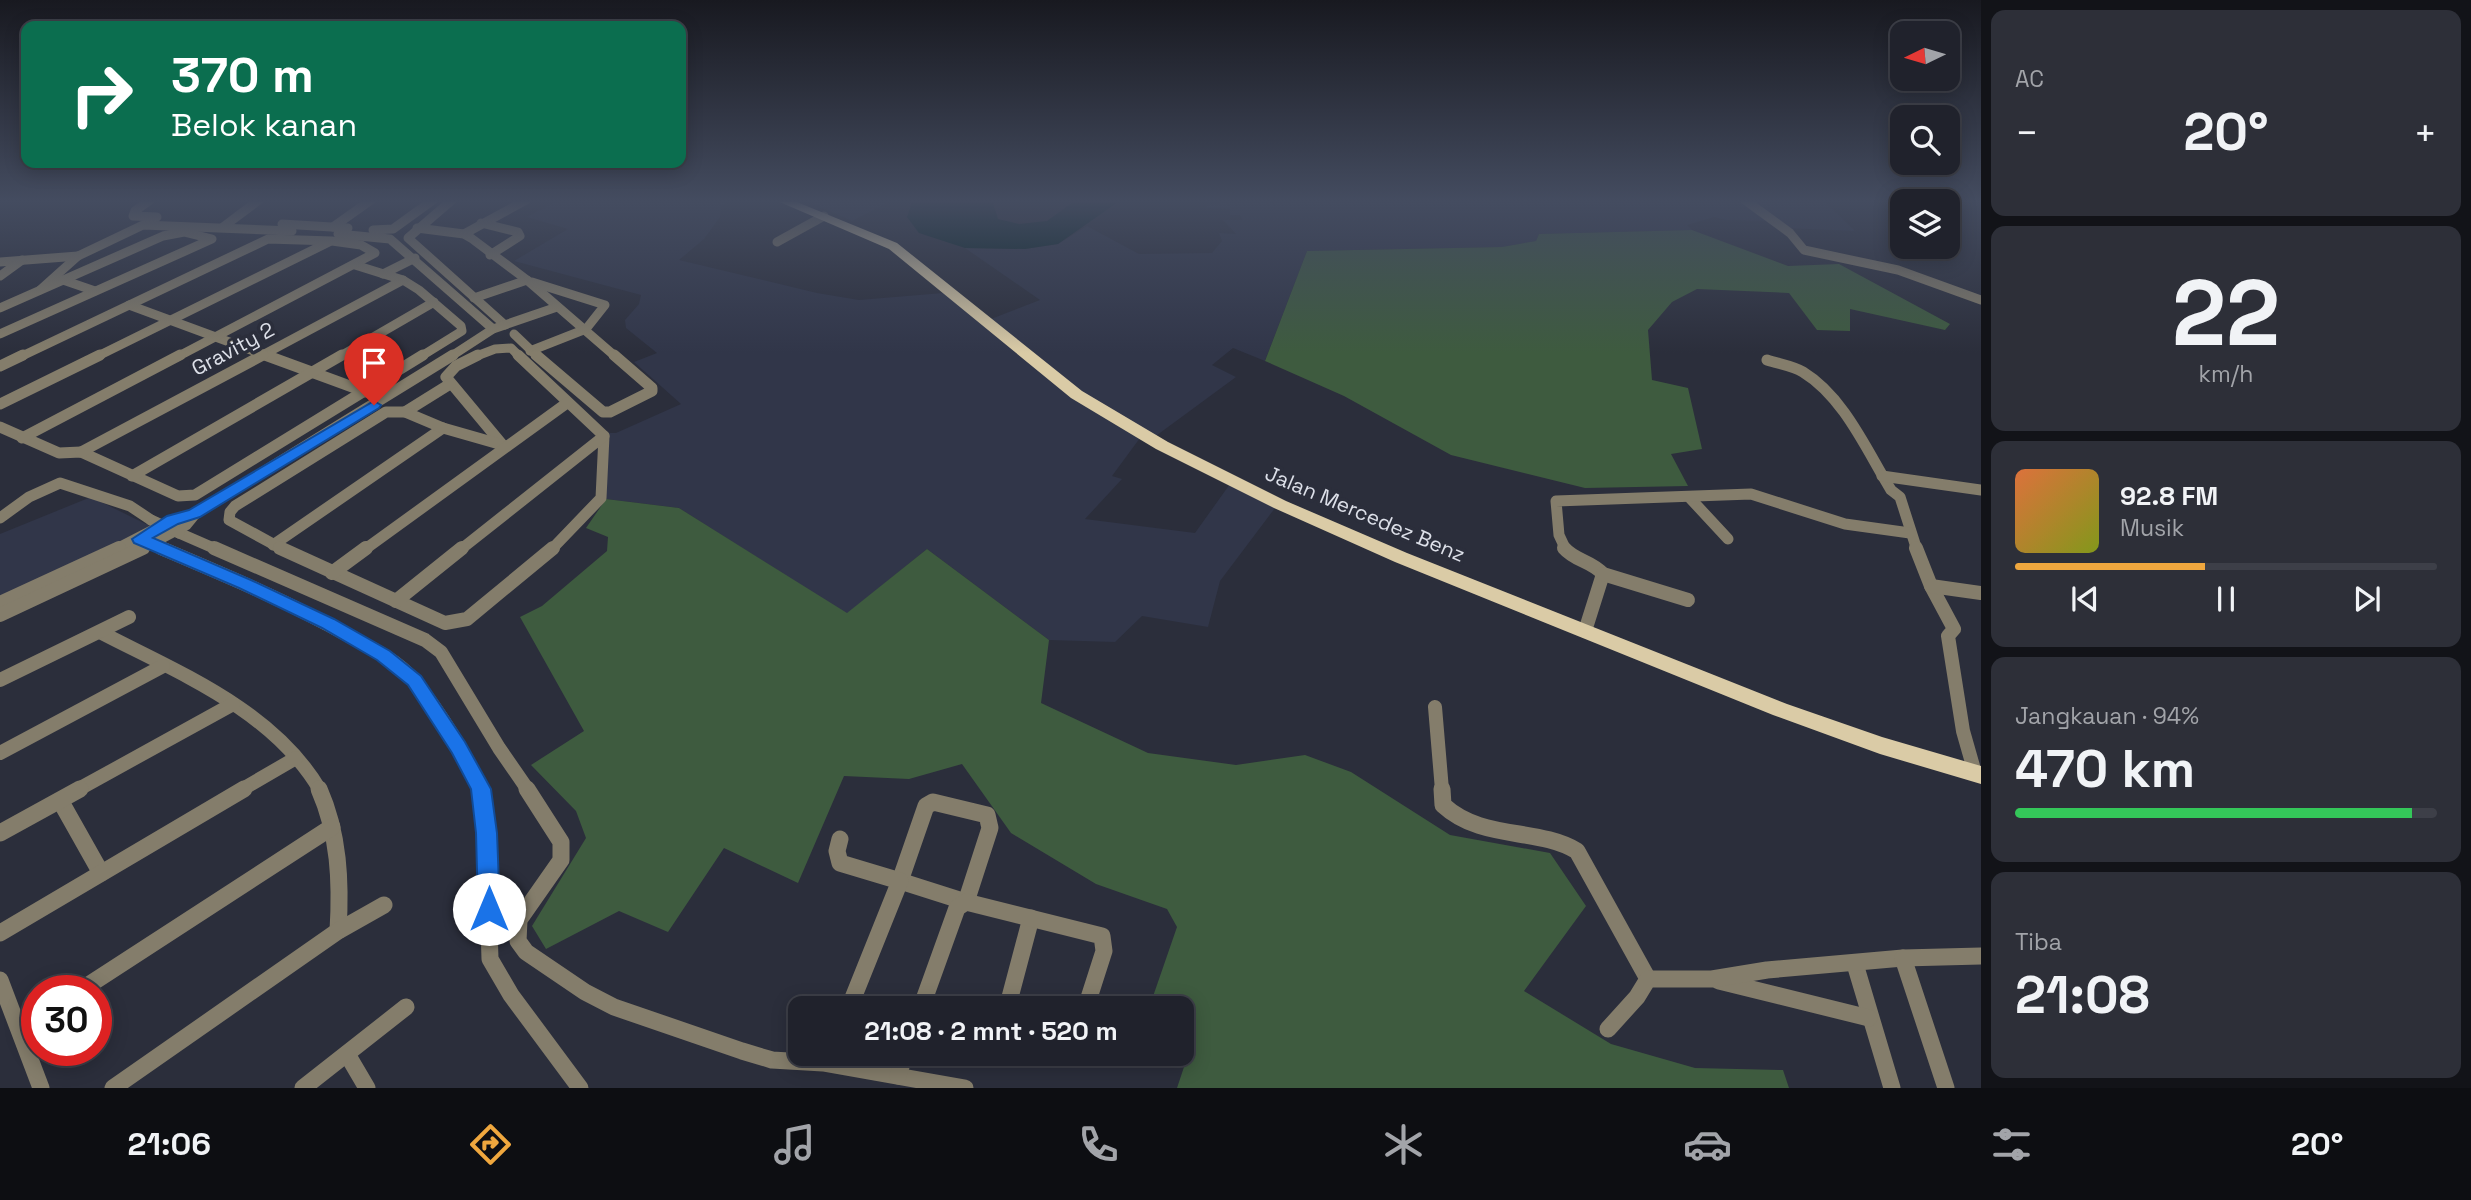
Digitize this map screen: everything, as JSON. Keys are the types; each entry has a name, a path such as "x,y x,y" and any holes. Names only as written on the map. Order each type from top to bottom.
{"main road":[{"name":"Jalan Mercedez Benz","path":"901,251 1063,386 1174,450 1322,522 1817,725 1917,758 1978,774"}],"street":[{"path":"40,290 78,256 88,251 112,257"},
{"path":"0,308 127,251"},
{"path":"0,334 186,251"},
{"path":"0,366 243,251"},
{"path":"0,404 312,251"},
{"path":"22,438 355,265 375,253 371,251"},
{"path":"405,251 499,327"},
{"path":"422,251 474,298 499,327"},
{"path":"485,251 528,281 586,329 652,388 650,394 603,412 561,379 514,334"},
{"path":"490,255 497,251"},
{"path":"1811,251 1898,270 1981,300"},
{"path":"0,262 78,256"},
{"path":"383,274 415,258"},
{"path":"0,276 22,260"},
{"path":"0,427 63,454 81,452 178,496 195,495 462,331 461,326 434,302 403,280 355,265"},
{"path":"63,280 95,291"},
{"name":"Gravity 2","path":"81,452 403,280"},
{"path":"474,298 528,281 605,304 586,329 530,351"},
{"path":"132,476 434,302"},
{"path":"129,305 366,392"},
{"path":"0,603 187,525 195,514 499,327 557,307"},
{"path":"503,445 446,377 448,371 468,359 508,347 604,436"},
{"path":"1767,360 1801,371 1818,386 1848,422 1892,491 1900,497 1910,533 1931,586 1954,629 1948,636 1963,731 1978,774"},
{"path":"408,384 435,393"},
{"path":"405,412 450,384"},
{"path":"397,391 424,400"},
{"path":"332,573 503,445 567,403"},
{"path":"503,445 443,428 405,412 390,411 379,415 235,506 230,512 229,520 273,545 445,623 467,619 549,552 599,502 604,436"},
{"path":"273,545 443,428"},
{"path":"396,601 604,436"},
{"path":"1882,476 1981,489"},
{"path":"0,518 29,497 60,483 130,506 151,520 179,533 425,640 441,652 561,842 561,860 524,908 519,920 518,941 526,952 577,987 614,1007 772,1060 823,1063 965,1088"},
{"path":"1688,600 1602,574 1597,567 1572,557 1560,543 1556,501 1751,494 1845,524 1910,533"},
{"path":"1689,497 1728,539"},
{"path":"0,615 146,542 245,584 328,624 384,655 414,680 459,747 481,789 486,833 490,959 511,995 580,1088"},
{"path":"1585,631 1602,574"},
{"path":"1931,586 1981,593"},
{"path":"0,680 129,617"},
{"path":"100,632 233,704 281,738 318,786 332,827 340,873 338,931"},
{"path":"0,753 163,666"},
{"path":"0,833 61,802 233,704"},
{"path":"1435,707 1443,805 1448,812 1485,826 1567,845 1577,851 1648,979"},
{"path":"0,933 296,758"},
{"path":"61,802 101,873"},
{"path":"854,996 900,881 926,806 933,802 962,807 987,816 990,828 966,902 957,908 925,996"},
{"path":"104,975 332,827"},
{"path":"840,839 837,851 840,863 966,902 1102,936 1104,951 1090,996"},
{"path":"113,1088 338,931 384,905"},
{"path":"1010,996 1031,918"},
{"path":"1648,979 1712,979 1767,970 1903,958 1981,956"},
{"path":"1903,958 1946,1088"},
{"path":"1855,964 1892,1088"},
{"path":"1608,1029 1648,979"},
{"path":"1712,979 1869,1018"},
{"path":"0,980 21,1012"},
{"path":"303,1088 405,1007"},
{"path":"347,1054 367,1088"},
{"path":"37,1066 41,1088"},
{"path":"898,1076 901,1066"}],"shaded area":[{"path":"531,251 690,251 679,260 817,293 859,300 955,292 991,319 1040,300 969,251 1133,251 1139,254 1318,251 1307,251 1265,361 1233,348 1212,365 1236,377 1149,441 1140,438 1112,476 1122,479 1085,519 1195,533 1230,484 1275,508 1220,581 1208,627 1142,616 1115,642 1049,640 927,549 847,614 679,508 606,499 606,433 616,433 681,404 634,362 657,353 626,328 625,320 639,304 641,295 514,261"},
{"path":"91,497 154,528 0,597 0,534"}],"green space":[{"path":"1307,251 1747,251 1788,266 1839,264 1950,324 1945,330 1850,309 1850,331 1817,330 1789,293 1697,289 1672,302 1648,330 1652,380 1688,388 1702,449 1671,454 1688,486 1585,488 1451,455 1344,396 1265,361"},
{"path":"606,499 679,508 847,613 927,549 1049,640 1041,703 1148,753 1236,765 1305,755 1351,772 1450,835 1550,853 1586,906 1524,991 1611,1044 1695,1068 1783,1070 1789,1088 1177,1088 1184,1066 1194,1066 1194,996 1153,996 1177,927 1167,909 1096,884 1011,833 962,764 909,779 844,776 798,883 724,848 668,932 619,911 546,949 532,926 586,838 576,811 531,765 584,731 520,617 542,606 607,551 608,537 586,528"}],"route":[{"path":"374,405 195,514 173,520 139,539 245,584 328,624 384,655 414,680 459,747 481,789 489,909"}]}
